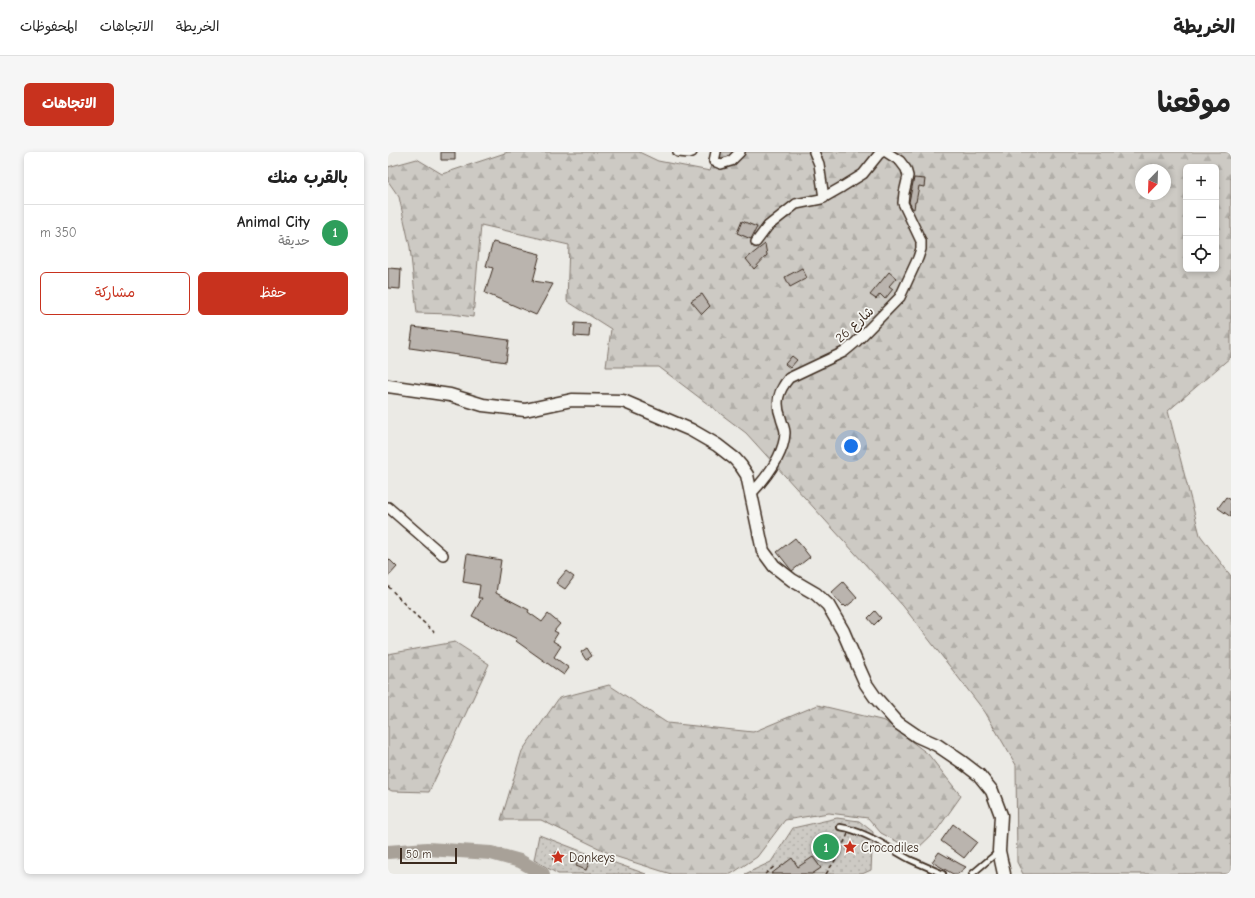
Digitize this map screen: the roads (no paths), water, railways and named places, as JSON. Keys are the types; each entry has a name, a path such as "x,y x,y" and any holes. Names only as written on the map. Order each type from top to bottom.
{"street":[{"path":"678,152 692,152"},
{"path":"716,152 714,161 721,164 730,161 740,152"},
{"path":"814,152 819,164 824,198"},
{"path":"756,242 768,226 796,204 813,202 824,198 863,174 882,152"},
{"name":"شارع 26","path":"751,494 765,478 778,458 783,443 785,434 777,404 779,395 785,383 789,378 844,352 856,342 900,297 918,258 921,249 921,242 903,203 908,176 906,169 900,161 886,152"},
{"path":"388,386 450,395 483,405 525,410 572,400 623,400 691,430 717,444 742,466 747,475 763,551 774,566 792,580 816,594 828,604 843,631 866,684 886,711 898,723 917,736 937,745 962,762 979,775 992,791 1001,815 999,851 1004,874"},
{"path":"388,507 443,555"}],"lane":[{"path":"840,826 869,836 910,859 943,874"},
{"path":"972,874 999,851"}],"waterway":[{"path":"388,852 427,849 491,853 520,861 543,874"}],"place":[{"name":"Animal City","path":"826,847"},
{"name":"Crocodiles","path":"850,847"},
{"name":"Donkeys","path":"558,857"}]}
